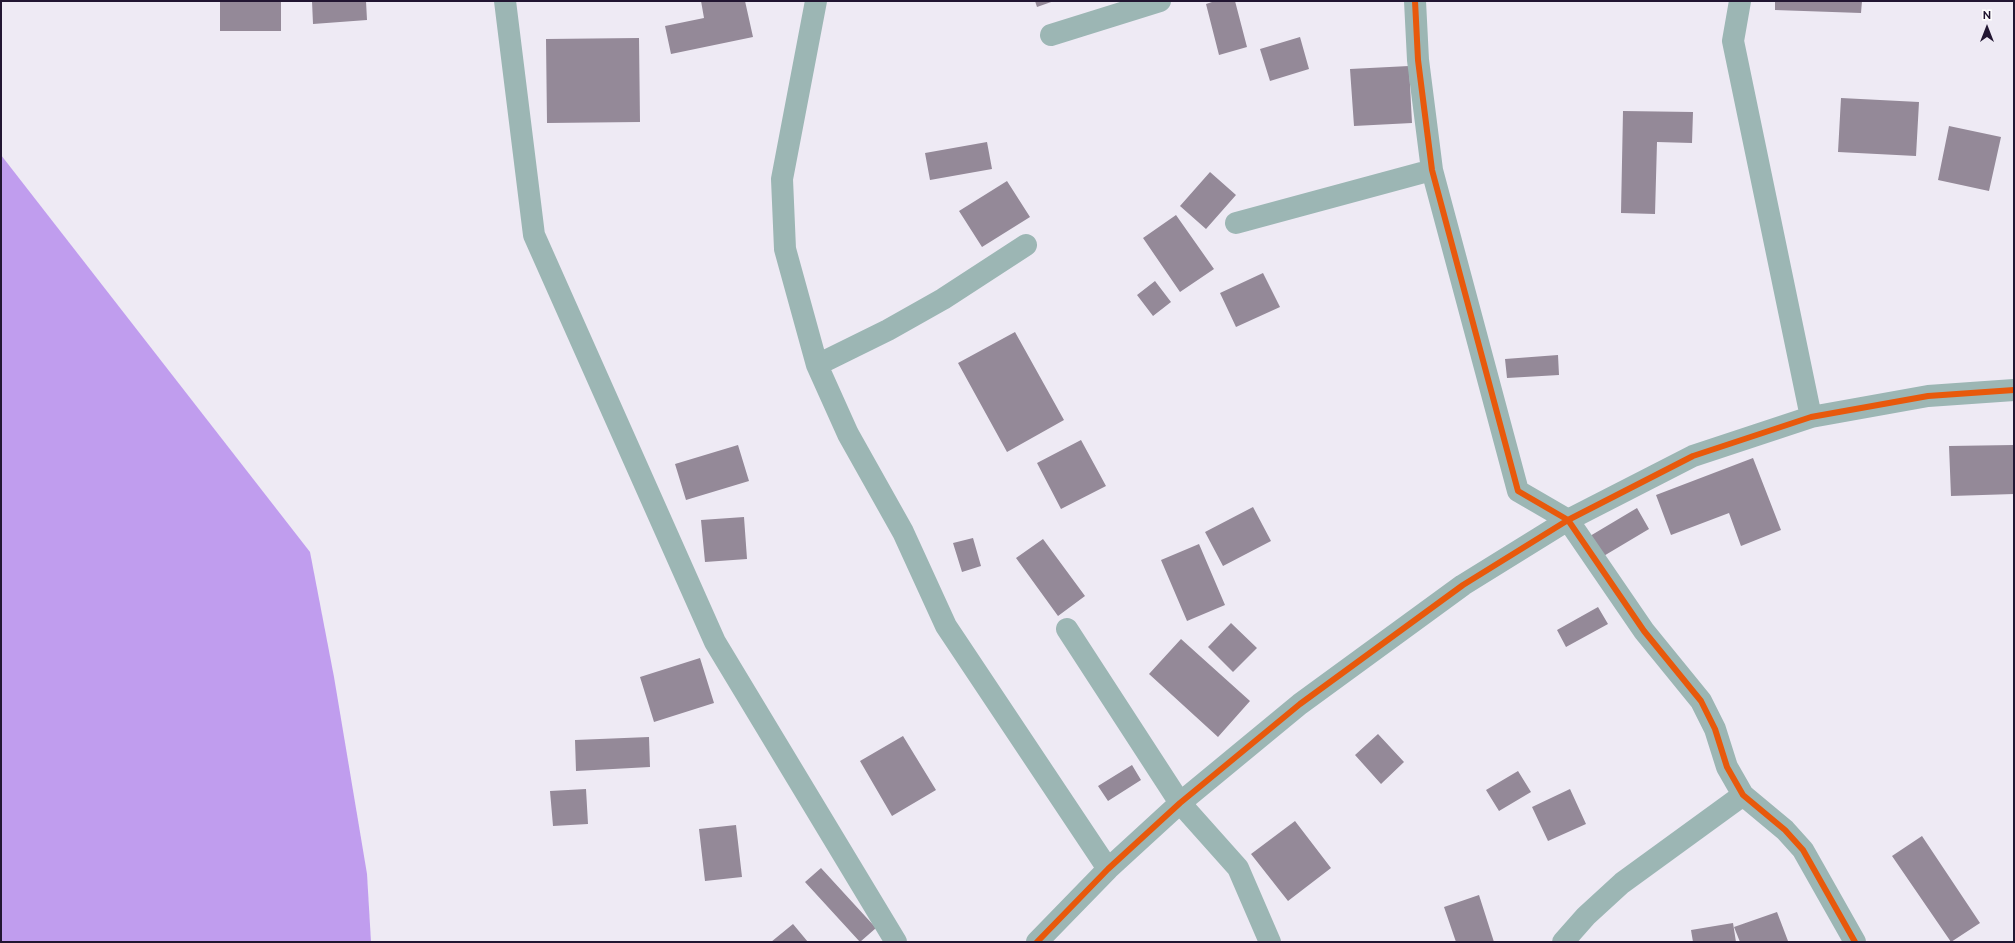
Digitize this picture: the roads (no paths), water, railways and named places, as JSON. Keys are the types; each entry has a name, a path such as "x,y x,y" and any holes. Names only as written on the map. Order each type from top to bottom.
{"street":[{"path":"505,1 534,236 715,642 896,942"},
{"path":"816,1 782,179 785,249 817,366 848,434 903,532 946,626 1108,869"},
{"path":"1051,35 1160,1"},
{"path":"1415,1 1418,60 1432,170 1518,491 1568,520 1644,631 1701,701 1715,729 1727,767 1743,795 1786,830 1803,850 1855,942"},
{"path":"1740,1 1733,41 1811,417"},
{"path":"1236,223 1432,170"},
{"path":"817,366 888,330 944,299 1026,245"},
{"path":"1037,942 1108,869 1180,803 1300,704 1464,585 1568,520 1693,456 1811,417 1928,396 2014,390"},
{"path":"1068,629 1180,803 1238,868 1270,942"},
{"path":"1563,942 1586,916 1622,883 1743,795"}]}
